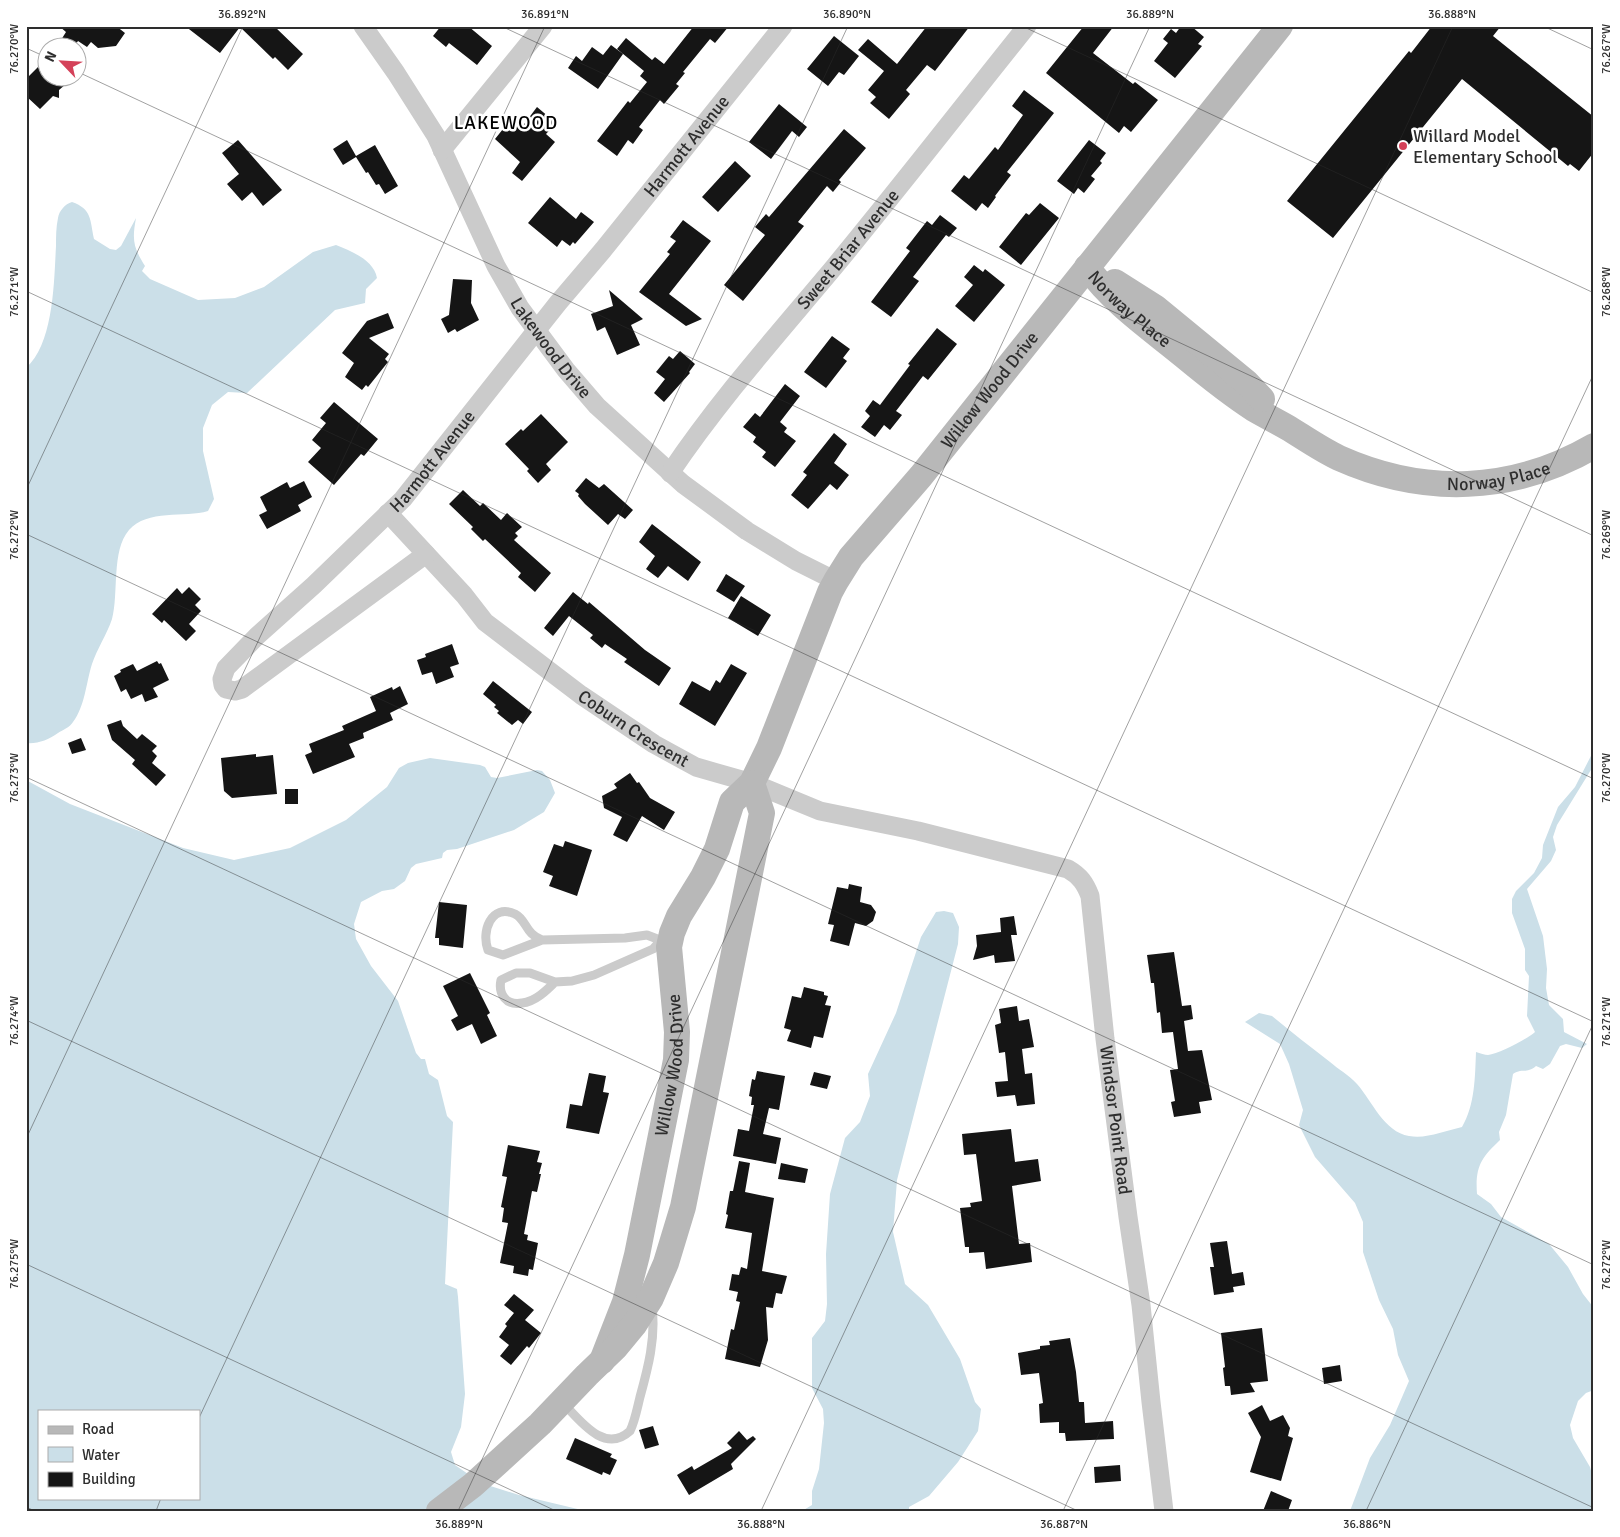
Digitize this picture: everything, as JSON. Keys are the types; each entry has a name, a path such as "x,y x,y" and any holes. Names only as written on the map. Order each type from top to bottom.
{"street":[{"name":"Lakewood Drive","path":"363,26 396,73 436,136 496,266 520,308 566,370 597,406 700,498 747,531 836,581"},
{"path":"442,150 543,26"},
{"name":"Harmott Avenue","path":"426,554 242,689 226,689 223,685 222,680 226,668 257,636 314,585 403,498 783,26"},
{"name":"Sweet Briar Avenue","path":"670,473 719,406 886,204 1026,26"},
{"name":"Willow Wood Drive","path":"602,1361 625,1302 637,1255 676,1060 677,1032 669,947 666,936 703,876 717,849 732,802 752,783 769,748 830,592 851,557 921,476 1280,26"},
{"name":"Norway Place","path":"1087,267 1122,286 1156,308 1246,382 1290,429 1337,457 1370,470 1404,480 1437,484 1478,483 1529,474 1562,463 1594,446"},
{"name":"Coburn Crescent","path":"388,513 464,594 485,622 581,694 654,744 696,767 752,783 820,811 941,836"},
{"name":"Willow Wood Drive","path":"439,1511 473,1485 562,1402 615,1348 651,1298 666,1263 683,1207 762,813 752,783"},
{"name":"Windsor Point Road","path":"941,836 1068,869 1078,875 1085,884 1090,896 1105,1039 1141,1304 1150,1402 1164,1511"}],"lane":[{"path":"542,940 503,955 488,950 484,933 488,923 494,916 503,912 514,913 521,918 528,931 535,938 542,940 625,938 647,935 666,936"},
{"path":"555,982 545,992 523,1004 509,1002 502,995 500,988 501,980 516,973 530,973 555,982 572,981 594,975 653,949 666,936"},
{"path":"562,1402 579,1420 606,1439 623,1438 630,1432 647,1374 653,1343 654,1320 651,1298"}],"water":[{"path":"72,202 87,212 91,221 94,239 110,249 116,250 121,246 136,218 134,243 145,266 142,271 150,279 198,300 235,298 264,287 313,252 336,245 355,253 367,261 377,278 366,289 365,303 335,310 247,393 228,392 212,405 203,428 203,451 214,499 208,511 146,519 137,523 129,530 123,539 120,549 112,619 92,664 83,702 77,716 70,725 50,738 39,742 26,743 26,368 35,357 47,328 53,293 58,218 63,208"},
{"path":"1594,750 1594,765 1557,825 1553,837 1556,850 1551,861 1527,889 1543,936 1547,969 1546,988 1549,1005 1563,1019 1564,1032 1587,1044 1582,1048 1566,1044 1560,1046 1550,1064 1543,1069 1536,1066 1530,1070 1519,1071 1513,1074 1506,1115 1499,1132 1500,1140 1488,1152 1478,1170 1477,1194 1491,1204 1501,1217 1549,1244 1568,1267 1583,1294 1594,1308 1594,1390 1586,1393 1578,1401 1570,1425 1573,1438 1590,1467 1594,1482 1594,1511 1350,1511 1370,1458 1390,1425 1409,1381 1398,1355 1393,1329 1379,1300 1363,1252 1363,1222 1355,1203 1315,1157 1299,1125 1303,1110 1289,1064 1280,1044 1245,1022 1259,1013 1272,1016 1354,1081 1379,1115 1392,1129 1400,1133 1416,1137 1462,1127 1470,1110 1472,1100 1476,1052 1487,1055 1499,1052 1513,1046 1535,1032 1527,1016 1529,976 1525,970 1525,949 1512,913 1512,899 1516,891 1534,873 1542,858 1543,845 1558,807 1575,787"},
{"path":"430,758 480,765 485,767 491,777 497,778 537,770 542,771 550,780 555,793 544,812 514,830 457,849 447,850 443,853 442,858 416,864 411,868 405,881 394,889 382,891 361,902 354,924 356,939 371,966 398,1001 416,1053 421,1059 425,1059 429,1074 438,1080 447,1116 453,1122 445,1284 457,1289 465,1394 461,1427 451,1452 455,1465 481,1483 519,1495 586,1511 26,1511 26,780 70,804 183,848 234,860 290,848 346,820 387,787 399,768 408,763"},
{"path":"936,912 953,913 959,927 958,944 897,1180 893,1232 905,1284 928,1305 960,1359 975,1402 981,1409 978,1431 958,1462 929,1496 909,1507 909,1511 802,1511 812,1505 812,1491 819,1469 824,1423 823,1409 812,1388 812,1338 825,1321 827,1304 826,1254 830,1194 845,1138 860,1122 870,1096 868,1074 896,1013 921,937"}],"building":[{"path":"59,26 116,26 125,33 116,46 98,48 91,42 88,46 88,38 62,38 66,32"},
{"path":"185,26 274,26 303,54 288,70 275,57 273,59 240,27 220,53"},
{"path":"441,26 468,26 492,46 477,65 449,43 446,47 433,36"},
{"path":"694,26 729,26 715,43 710,39 683,72 685,73 676,84 679,86 664,104 660,100 639,127 643,130 633,144 628,140 617,156 597,141 628,101 630,103 647,82 640,76 644,71 617,49 626,38 652,60 655,57 664,64"},
{"path":"927,26 970,26 935,71 927,65 906,90 910,94 889,119 870,103 876,97 868,90 884,71 858,50 868,39 897,64"},
{"path":"1084,26 1114,26 1093,53 1133,84 1135,82 1158,100 1131,132 1124,126 1119,133 1046,73"},
{"path":"1181,26 1191,26 1204,37 1198,44 1202,46 1175,78 1154,61 1168,43 1163,39 1171,29 1176,33"},
{"path":"1432,26 1501,26 1493,36 1594,117 1594,152 1579,171 1570,164 1568,166 1462,79 1333,238 1287,201 1409,51 1411,53"},
{"path":"834,36 859,56 844,75 839,72 828,86 807,69"},
{"path":"611,45 623,54 598,89 568,68 576,56 582,61 592,47 603,55"},
{"path":"38,67 38,88 61,88 59,90 59,98 53,96 40,109 26,96 26,79"},
{"path":"1024,90 1054,113 1007,172 1011,175 988,208 982,203 976,211 951,191 964,175 969,179 995,147 998,150 1023,115 1012,106"},
{"path":"779,104 807,127 799,137 792,131 771,159 749,142"},
{"path":"537,107 556,123 546,134 555,142 522,181 512,173 520,162 495,139 511,119 522,127"},
{"path":"844,129 866,148 839,180 841,182 833,192 827,186 798,222 804,226 743,301 724,285 765,235 755,227 766,214 769,217"},
{"path":"238,140 282,190 263,206 252,192 242,201 227,184 239,174 222,153"},
{"path":"347,140 356,156 375,145 398,186 385,194 379,184 376,185 368,172 366,173 356,157 343,165 333,149"},
{"path":"1089,140 1106,153 1100,161 1102,163 1091,176 1095,179 1084,193 1078,188 1074,194 1057,181"},
{"path":"735,161 751,176 718,212 702,197"},
{"path":"550,197 576,219 581,212 594,222 575,244 573,242 570,246 562,240 557,247 528,223"},
{"path":"1040,203 1059,218 1021,265 999,247 1026,213 1029,215"},
{"path":"940,215 957,228 949,237 946,235 913,277 919,281 891,317 871,302 910,251 906,248 927,221 932,225"},
{"path":"683,220 711,241 669,294 702,319 686,326 639,292 670,254 667,252 676,241 670,237"},
{"path":"974,265 983,272 985,269 1005,285 974,322 955,306 973,285 964,277"},
{"path":"453,279 472,280 471,303 479,320 457,332 455,329 448,333 441,319 449,315"},
{"path":"609,290 643,319 631,325 640,345 617,355 605,327 597,331 591,314 613,306"},
{"path":"388,313 394,328 369,338 389,354 385,359 388,362 368,387 366,385 362,390 345,377 354,363 342,353 367,321"},
{"path":"937,328 957,344 928,380 923,376 896,411 902,415 890,430 884,425 875,437 861,427 870,416 865,411 873,400 880,405 910,365 908,364"},
{"path":"832,336 850,349 843,358 847,361 826,388 804,372"},
{"path":"680,351 695,364 690,373 664,402 654,393 665,379 656,372 669,356 673,359"},
{"path":"785,384 800,396 780,422 787,428 784,432 796,441 775,467 762,457 766,452 753,442 756,437 743,427 755,413 760,417"},
{"path":"334,402 378,439 364,456 361,454 334,485 308,462 321,448 312,440 326,423 320,418"},
{"path":"541,414 568,442 546,464 551,470 538,483 527,471 529,469 505,444 521,429 523,431"},
{"path":"834,433 847,444 834,463 849,475 837,490 830,484 808,509 791,495 807,475 803,472"},
{"path":"586,478 599,488 604,484 633,510 625,519 618,514 608,525 585,504 575,491"},
{"path":"304,481 312,497 298,505 301,511 267,529 259,515 267,511 260,497 287,482 290,488"},
{"path":"463,490 480,506 483,503 501,520 507,513 522,527 515,533 518,536 514,540 551,573 535,592 518,577 521,573 485,539 483,541 471,529 473,527 449,504"},
{"path":"652,524 701,562 688,581 668,566 658,578 646,569 655,556 639,542"},
{"path":"726,574 745,586 734,602 716,591"},
{"path":"189,587 201,599 195,605 201,611 189,624 196,631 186,641 164,620 162,623 152,614 177,588 182,594"},
{"path":"573,592 588,604 589,602 645,650 671,668 659,686 624,662 627,659 605,644 602,648 590,638 593,635 569,616 553,636 544,628"},
{"path":"741,596 771,615 758,636 728,618"},
{"path":"452,644 459,664 450,667 454,677 436,684 432,672 422,675 417,660 426,657 425,654"},
{"path":"157,661 159,664 161,663 169,680 153,688 158,697 145,702 142,694 131,699 126,689 121,692 114,676 121,672 120,670 133,664 137,671"},
{"path":"731,664 747,673 715,726 679,704 692,681 710,691 716,680 720,683"},
{"path":"493,681 532,712 523,724 518,720 512,725 497,713 499,711 494,707 496,705 483,694"},
{"path":"400,686 408,704 390,713 393,720 363,733 364,738 349,744 355,757 313,774 305,755 312,752 309,744 344,730 342,726 376,711 370,697 392,687 393,690"},
{"path":"121,720 123,726 137,739 142,734 157,746 152,751 157,756 152,763 166,775 156,786 132,764 135,760 112,740 107,725"},
{"path":"81,738 86,750 72,754 68,743"},
{"path":"256,754 256,757 273,755 277,794 232,798 224,791 221,758"},
{"path":"630,773 650,798 675,812 664,830 642,816 627,842 613,835 622,817 604,808 602,796 617,788 614,784"},
{"path":"285,789 298,789 298,804 285,804"},
{"path":"565,841 592,850 577,896 549,886 553,876 543,872 554,844 563,847"},
{"path":"849,884 862,887 860,902 871,905 876,912 873,921 866,926 855,923 849,946 830,941 834,925 828,924 837,887 848,889"},
{"path":"439,902 467,905 463,948 439,945 439,938 435,938"},
{"path":"1014,916 1017,935 1011,935 1015,961 995,963 994,955 973,960 977,946 976,935 1001,932 1000,918"},
{"path":"1174,952 1182,1006 1191,1005 1193,1019 1184,1021 1188,1051 1202,1050 1212,1100 1199,1102 1201,1113 1174,1117 1171,1102 1175,1101 1170,1070 1178,1069 1173,1032 1162,1033 1160,1012 1157,1013 1154,983 1151,983 1147,955"},
{"path":"470,973 490,1013 487,1015 497,1036 481,1044 472,1024 457,1031 451,1020 458,1016 443,986"},
{"path":"804,987 824,992 824,995 828,996 825,1005 831,1006 823,1038 814,1036 811,1048 787,1041 791,1030 784,1028 792,996 801,998"},
{"path":"1017,1006 1019,1021 1029,1019 1034,1047 1022,1049 1025,1074 1032,1073 1035,1104 1017,1106 1015,1095 997,1097 995,1082 1008,1081 1005,1052 999,1053 995,1025 1001,1023 999,1009"},
{"path":"757,1071 785,1076 779,1110 769,1108 763,1134 781,1138 776,1164 733,1156 738,1129 749,1131 754,1105 751,1105 752,1097 749,1096 752,1079 755,1080"},
{"path":"814,1072 831,1076 827,1089 810,1085"},
{"path":"589,1073 606,1076 603,1092 609,1093 599,1134 566,1128 570,1104 582,1106"},
{"path":"1011,1129 1015,1162 1038,1159 1041,1181 1012,1186 1019,1244 1030,1243 1032,1262 986,1269 984,1252 969,1253 969,1247 965,1247 960,1208 971,1207 970,1203 982,1201 976,1154 964,1155 962,1134"},
{"path":"508,1145 540,1151 537,1162 542,1163 537,1192 532,1191 524,1234 528,1235 527,1240 538,1243 533,1270 529,1269 528,1276 513,1273 514,1266 500,1263 508,1223 502,1222 504,1208 501,1207 507,1177 502,1176"},
{"path":"739,1161 750,1163 745,1192 774,1198 762,1271 787,1276 782,1294 776,1293 773,1308 766,1307 768,1340 760,1367 725,1359 731,1329 734,1330 740,1302 736,1301 738,1292 729,1290 732,1274 739,1275 741,1267 747,1269 752,1233 725,1228 730,1191 733,1191"},
{"path":"781,1163 808,1169 805,1183 778,1179"},
{"path":"1227,1241 1232,1274 1243,1272 1245,1285 1233,1287 1234,1292 1214,1295 1210,1267 1214,1267 1210,1243"},
{"path":"514,1294 534,1310 525,1320 541,1333 529,1348 527,1346 511,1365 500,1356 509,1345 499,1337 507,1326 505,1324 514,1313 504,1305"},
{"path":"1262,1328 1268,1381 1250,1383 1255,1392 1231,1395 1230,1386 1225,1386 1221,1333"},
{"path":"1070,1338 1079,1402 1084,1402 1085,1423 1113,1421 1114,1439 1066,1441 1065,1433 1059,1433 1059,1422 1040,1423 1039,1404 1043,1403 1039,1373 1021,1375 1018,1353 1040,1349 1040,1346 1050,1345 1049,1341"},
{"path":"1340,1365 1342,1381 1324,1384 1322,1368"},
{"path":"1262,1405 1270,1421 1283,1415 1290,1428 1288,1436 1293,1438 1281,1481 1250,1472 1261,1437 1248,1413"},
{"path":"653,1426 659,1445 645,1449 639,1430"},
{"path":"739,1431 747,1440 753,1436 756,1439 731,1464 733,1469 689,1495 677,1475 692,1466 694,1470 732,1448 727,1443"},
{"path":"575,1438 612,1454 610,1457 617,1460 610,1475 603,1472 602,1475 566,1459"},
{"path":"1120,1465 1121,1481 1095,1483 1094,1467"},
{"path":"1271,1491 1292,1500 1288,1511 1263,1511"}],"place":[{"name":"Willard Model Elementary School","path":"1403,146"}],"district":[{"name":"LAKEWOOD","path":"506,122"}]}
